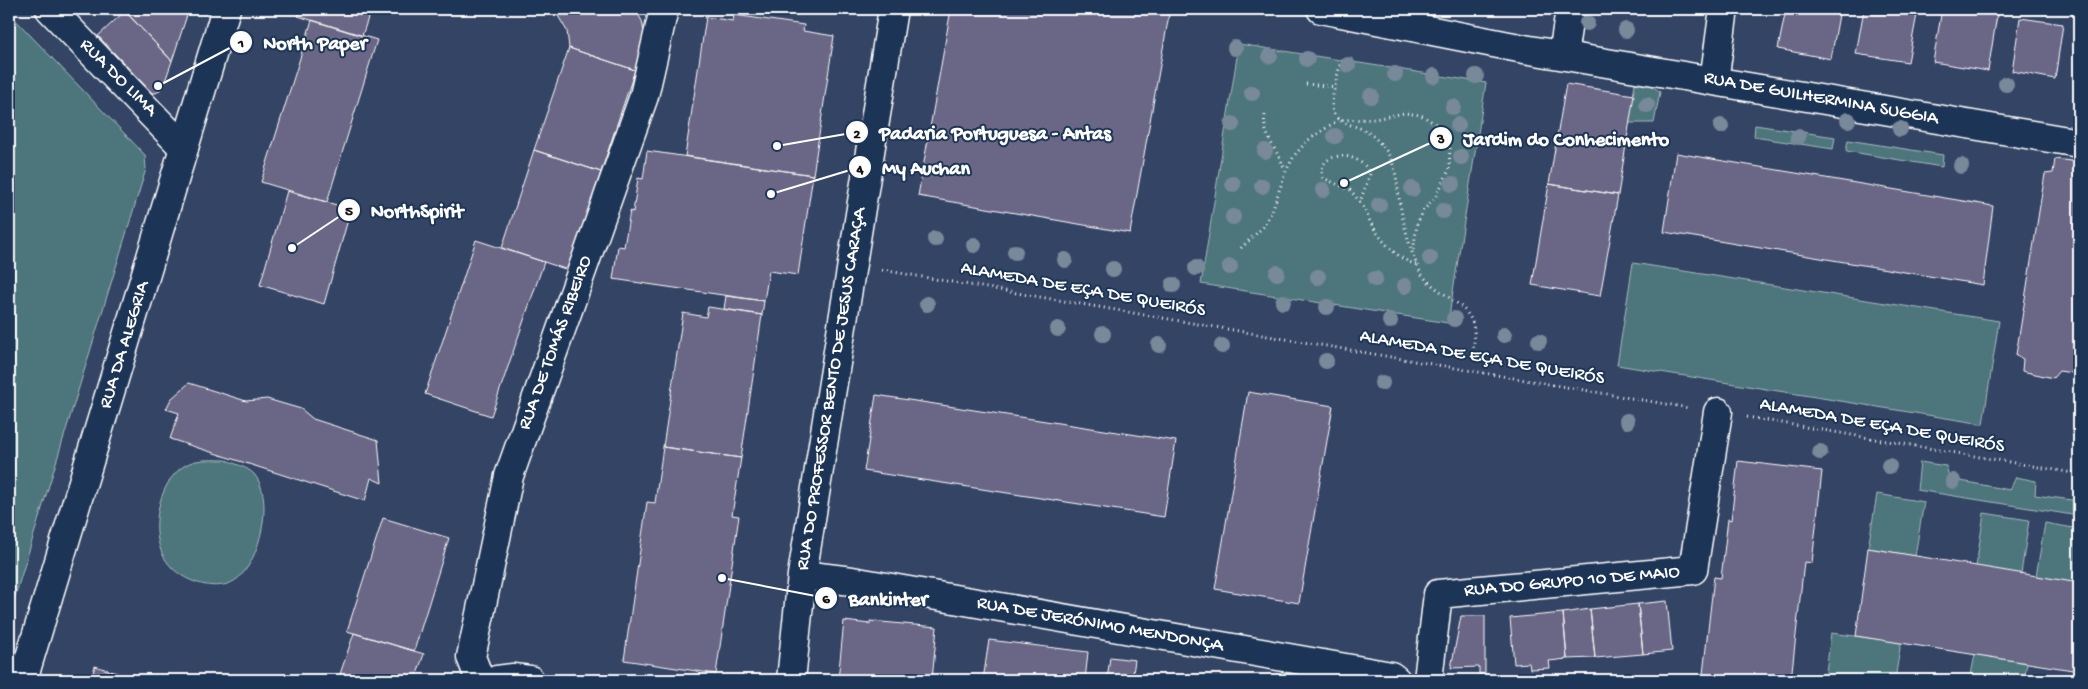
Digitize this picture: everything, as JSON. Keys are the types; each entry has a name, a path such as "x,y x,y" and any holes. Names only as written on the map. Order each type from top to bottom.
{"street":[{"name":"RUA DO LIMA","path":"50,9 184,148"},
{"name":"RUA DA ALEGRIA","path":"23,680 226,9"},
{"name":"RUA DE TOMÁS RIBEIRO","path":"480,680 471,657 509,476 644,96 664,9"},
{"name":"RUA DE GUILHERMINA SUGGIA","path":"1321,9 1563,55 2079,143"},
{"path":"1563,55 1570,9"},
{"path":"1714,80 1724,9"},
{"name":"RUA DO PROFESSOR BENTO DE JESUS CARAÇA","path":"791,680 802,575 890,10"},
{"name":"RUA DO GRUPO 10 DE MAIO","path":"1428,680 1438,594 1693,570 1718,412"},
{"name":"RUA DE JERÓNIMO MENDONÇA","path":"802,575 852,581 1372,672 1391,676 1396,680"},
{"path":"497,680 513,678 530,680"}],"path":[{"path":"1342,60 1332,109 1338,120 1362,129 1373,137 1391,158 1404,224 1418,266 1433,286 1463,308 1470,318 1474,331 1473,350"},
{"path":"1306,84 1336,87"},
{"path":"1241,248 1263,227 1272,211 1286,171 1294,156 1307,141 1338,120 1375,119 1404,113 1421,115 1439,126 1450,147 1449,170 1436,196 1423,211 1417,224 1413,252"},
{"path":"1265,115 1266,129 1286,171"},
{"path":"1360,202 1370,174 1367,166 1350,156 1340,156 1329,160 1323,166 1321,172 1323,178 1350,190 1360,202 1370,222 1384,242 1392,250 1418,266"},
{"name":"ALAMEDA DE EÇA DE QUEIRÓS","path":"881,269 2079,474"}],"green space":[{"path":"9,13 145,155 146,169 9,616"},
{"path":"1239,44 1486,83 1448,323 1201,284"},
{"path":"1635,83 1651,85 1660,92 1654,123 1629,123"},
{"path":"1755,125 1835,137 1833,149 1754,137"},
{"path":"1848,140 1943,155 1942,167 1846,151"},
{"path":"1633,263 1999,321 1983,424 1617,365"},
{"path":"226,460 254,474 260,484 264,513 258,544 245,571 237,579 225,585 212,586 192,581 182,576 170,566 160,548 157,536 158,510 167,484 175,473 196,461"},
{"path":"1920,462 1946,466 1950,479 2010,490 2016,477 2036,481 2035,495 2079,501 2079,516 1917,490"},
{"path":"1877,494 1924,502 1915,556 1868,548"},
{"path":"1984,513 2029,520 2021,574 1976,567"},
{"path":"2045,523 2079,529 2079,550 2074,583 2036,576"},
{"path":"1831,633 1901,642 1895,680 1825,680"},
{"path":"1975,654 2027,663 2024,680 1970,680"}],"building":[{"path":"124,9 189,9 172,61 125,11"},
{"path":"300,9 371,9 362,36 298,16"},
{"path":"554,9 635,9 642,21 644,32 635,70 569,48 567,31"},
{"path":"951,9 1136,9 1169,15 1130,233 918,196"},
{"path":"1660,9 1678,9 1678,11"},
{"path":"1786,9 1840,9 1831,59 1778,49"},
{"path":"1864,9 1918,9 1908,62 1856,54"},
{"path":"1942,9 1958,9 1997,15 1988,71 1933,62"},
{"path":"125,11 172,61 164,84 156,93 152,93 98,36"},
{"path":"734,15 804,25 803,31 834,36 813,175 685,156 706,17 733,21"},
{"path":"2020,18 2063,24 2055,79 2012,71"},
{"path":"312,20 377,40 327,202 261,182"},
{"path":"569,48 635,70 601,172 534,150"},
{"path":"1566,84 1634,95 1618,195 1549,184"},
{"path":"534,150 601,172 568,270 502,248"},
{"path":"647,151 813,175 798,275 769,271 764,301 613,279 618,246 624,247 630,211 633,212 638,178 643,179"},
{"path":"1676,153 1993,206 1983,285 1664,232"},
{"path":"2055,159 2079,162 2079,374 2059,371 2053,378 2022,371 2023,359 2016,355 2045,174 2053,173"},
{"path":"1549,184 1618,195 1600,296 1532,285"},
{"path":"287,191 351,209 324,304 260,285"},
{"path":"476,240 544,262 491,416 425,394"},
{"path":"726,296 764,301 762,315 724,309"},
{"path":"708,307 762,315 741,458 663,447 683,313 706,317"},
{"path":"189,383 246,401 267,399 301,409 313,419 378,440 382,483 371,478 365,501 170,439 179,413 166,409 171,399"},
{"path":"1248,392 1333,406 1299,603 1215,589"},
{"path":"876,395 1176,441 1164,517 864,471"},
{"path":"663,447 741,458 732,515 739,516 716,674 624,660 647,502 655,503"},
{"path":"1738,461 1822,471 1812,563 1804,562 1791,680 1728,680 1729,677 1703,674 1714,577 1721,578 1728,519 1731,520"},
{"path":"383,518 449,538 414,651 347,631"},
{"path":"1868,548 2079,583 2079,671 1856,636"},
{"path":"1667,601 1672,651 1643,654 1638,604"},
{"path":"1638,604 1643,654 1595,658 1590,609"},
{"path":"1590,609 1595,658 1567,659 1563,613"},
{"path":"1563,613 1567,659 1549,661 1550,668 1530,669 1529,663 1514,664 1510,618"},
{"path":"1461,616 1485,616 1485,674 1479,674 1479,667 1451,668"},
{"path":"844,621 870,624 870,621 937,627 932,680 838,680"},
{"path":"354,633 424,654 415,680 338,680"},
{"path":"989,640 1088,652 1085,680 983,680"},
{"path":"1110,657 1135,660 1132,680 1107,680"},
{"path":"95,666 139,680 91,680"}],"place":[{"name":"North Paper","path":"158,86"},
{"name":"Padaria Portuguesa - Antas","path":"777,146"},
{"name":"Jardim do Conhecimento","path":"1344,183"},
{"name":"My Auchan","path":"771,194"},
{"name":"NorthSpirit","path":"292,248"},
{"name":"Bankinter","path":"722,578"}]}
